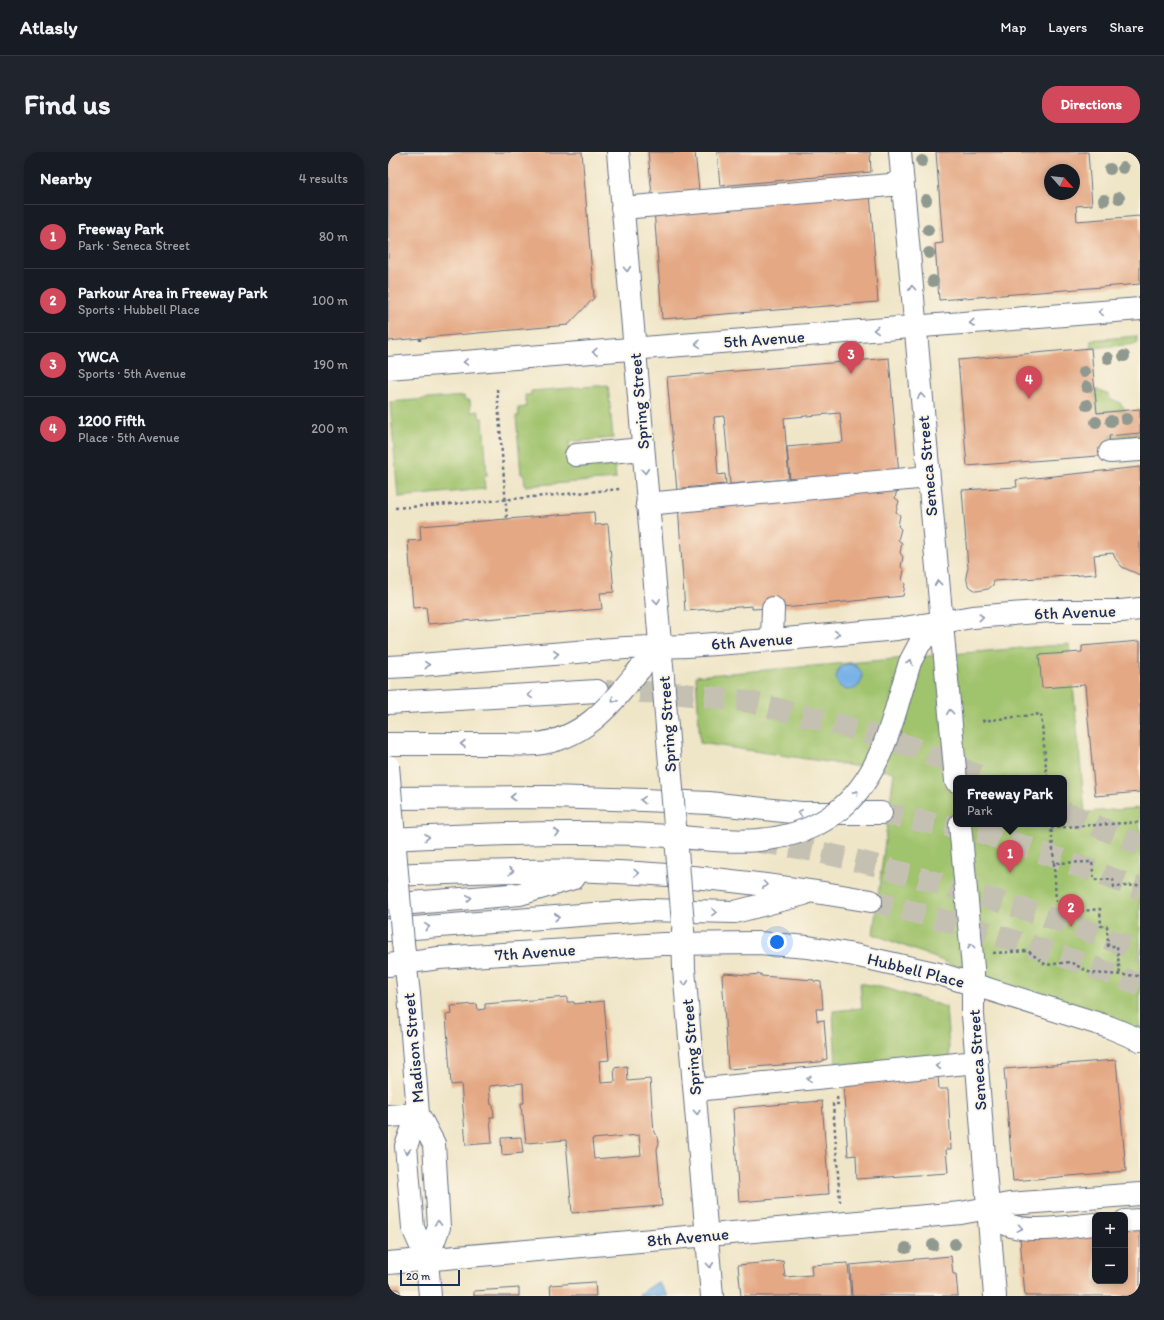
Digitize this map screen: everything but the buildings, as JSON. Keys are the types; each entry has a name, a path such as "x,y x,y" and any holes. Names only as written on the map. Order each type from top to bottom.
{"main road":[{"name":"Spring Street","path":"618,152 647,504 661,647 683,934 684,969 712,1296"},
{"name":"Seneca Street","path":"900,152 955,775"},
{"path":"622,208 902,184"},
{"name":"5th Avenue","path":"388,368 1140,310"},
{"path":"576,455 643,448"},
{"path":"1110,452 1140,450"},
{"path":"647,504 928,476"},
{"path":"772,640 773,608"},
{"name":"6th Avenue","path":"388,667 617,649 772,640 897,629 973,617 1051,611 1121,611 1140,609"},
{"path":"388,839 520,833 588,833 642,834 752,841 788,836 814,826 829,818 846,804 859,790 871,773 879,759 885,743 910,662 920,643 942,622"},
{"path":"388,744 536,744 557,739 574,732 600,715 610,706 639,670 661,647"},
{"path":"388,703 597,691"},
{"name":"Madison Street","path":"388,766 396,950 409,994 418,1114 406,1146 413,1228 427,1260 430,1296"},
{"path":"389,798 557,797 709,804 801,813 881,813"},
{"name":"Seneca Street","path":"960,827 973,968 973,1015 995,1296"},
{"path":"388,875 520,871 597,871 654,874 729,880 814,891 871,901"},
{"path":"388,905 520,894 597,871"},
{"path":"396,950 645,910 735,912 814,891"},
{"name":"7th Avenue","path":"396,950 439,958 656,944 683,934"},
{"name":"Hubbell Place","path":"683,934 808,947 854,954 912,967 943,975 1108,1027 1140,1040"},
{"path":"695,1090 977,1062"},
{"path":"388,1116 418,1114"},
{"name":"8th Avenue","path":"388,1263 961,1213 1010,1204 1140,1194"},
{"path":"988,1208 1003,1222 1012,1226 1023,1228 1036,1229 1092,1224"},
{"path":"1128,1221 1140,1220"}],"path":[{"path":"497,389 508,519"},
{"path":"394,508 620,489"},
{"path":"982,721 1041,714 1047,775"},
{"path":"1067,827 1140,822"},
{"path":"1066,827 1051,828 1056,902 1066,902 1082,911 1100,910 1101,926 1107,926 1108,946 1117,946 1120,976"},
{"path":"1054,863 1092,862 1094,880 1113,879 1114,887 1140,885"},
{"path":"993,953 1028,951 1046,965 1070,962 1091,973 1120,976 1140,976"},
{"path":"838,1104 833,1104 840,1202"}],"green space":[{"path":"1137,336 1137,344 1091,348 1091,340"},
{"path":"608,385 613,438 569,442 571,469 615,466 616,479 525,486 524,474 521,474 516,416 519,416 518,408 526,407 525,395 531,395 531,391"},
{"path":"1095,389 1109,395 1111,400 1119,402 1126,410 1097,413"},
{"path":"464,396 465,400 470,400 471,412 479,411 479,418 483,418 487,476 484,477 485,489 398,497 390,402"},
{"path":"1140,433 1140,442 1110,445 1109,436"},
{"path":"1069,644 1085,812 1140,808 1140,1037 873,934 894,772 700,743 696,676"},
{"path":"860,983 889,989 946,1007 950,1059 836,1067 833,1011 862,1008"}],"water":[{"path":"849,664 858,668 862,677 858,686 849,690 840,686 836,677 840,668"},
{"path":"658,1282 668,1296 640,1296 639,1294"}],"tunnel":[{"path":"606,691 674,693 746,701 830,722 912,747 977,775"},
{"path":"881,813 982,833 1030,848 1140,889"},
{"path":"1067,813 1140,845"},
{"path":"758,842 783,845 856,860 904,873 1046,916 1140,952"},
{"path":"871,901 1007,938 1074,960 1140,985"}],"place":[{"name":"YWCA","path":"851,374"},
{"name":"1200 Fifth","path":"1029,399"},
{"name":"Freeway Park","path":"1010,873"},
{"name":"Parkour Area in Freeway Park","path":"1071,927"}]}
